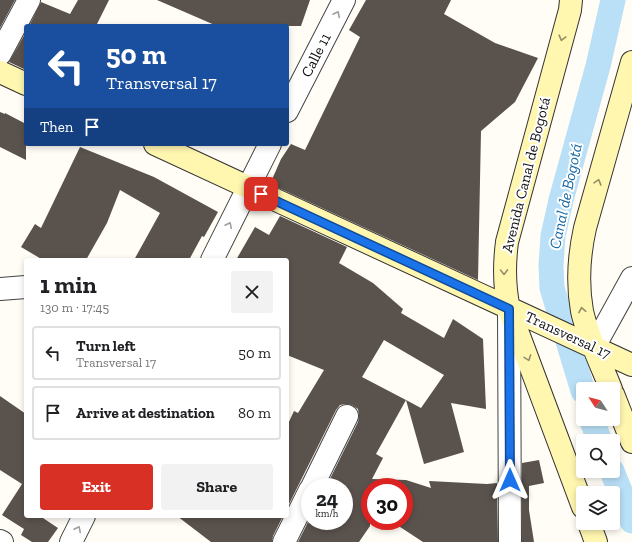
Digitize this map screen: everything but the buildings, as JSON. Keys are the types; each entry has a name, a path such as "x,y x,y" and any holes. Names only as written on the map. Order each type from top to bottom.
{"main road":[{"name":"Avenida Canal de Bogotá","path":"571,0 570,10 507,242 504,275 505,291 514,311 576,487"},
{"path":"607,382 585,344 584,318 579,279 581,247 632,62"},
{"path":"0,72 24,83"},
{"name":"Transversal 17","path":"159,146 632,365"},
{"path":"620,412 632,442"},
{"path":"592,530 596,542"}],"street":[{"path":"0,54 29,0"},
{"name":"Calle 11","path":"289,107 344,0"},
{"path":"213,258 269,146"},
{"path":"585,344 632,278"},
{"path":"0,289 24,287"},
{"path":"510,542 514,311"},
{"path":"316,478 347,416"},
{"path":"284,542 301,508"},
{"path":"71,542 83,518"}],"waterway":[{"name":"Canal de Bogotá","path":"580,382 552,288 551,265 553,236 561,200 598,66 613,0"},
{"name":"Canal de Bogotá","path":"594,426 597,434"},
{"name":"Canal de Bogotá","path":"615,478 632,521"}],"route":[{"path":"261,194 509,309 510,480"}]}
